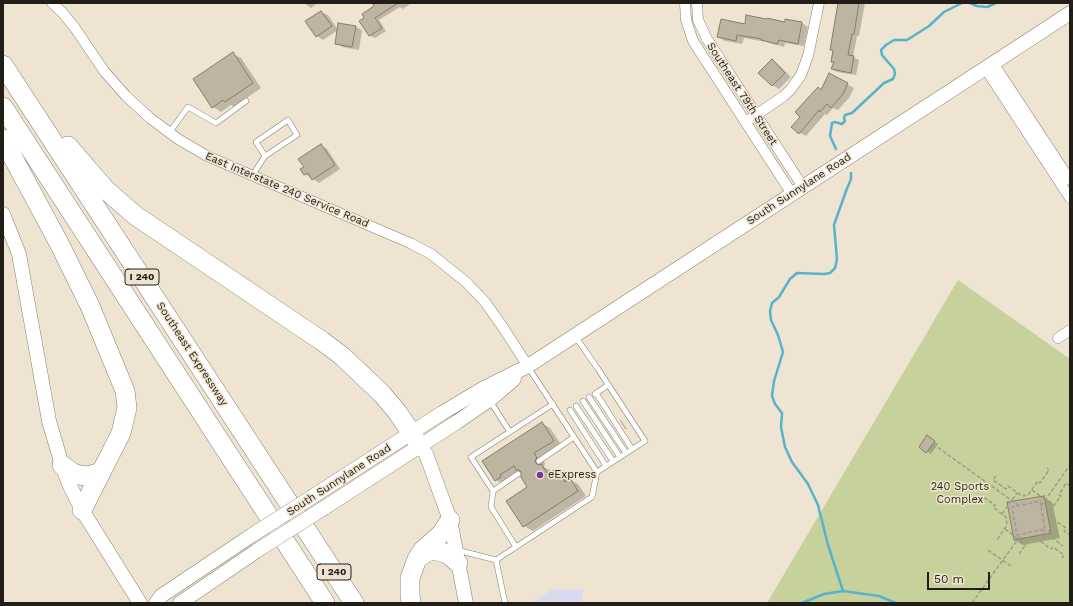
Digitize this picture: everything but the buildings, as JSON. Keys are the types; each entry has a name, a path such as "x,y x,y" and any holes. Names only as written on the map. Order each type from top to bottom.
{"highway":[{"path":"3,65 91,174 120,203 160,233 322,341 342,356 382,394 398,413 416,439"},
{"name":"Southeast Expressway","path":"3,65 354,603"},
{"name":"I 240","path":"3,107 325,603"},
{"path":"3,139 67,258 90,306 125,391 127,408 121,433 82,510"},
{"path":"62,465 73,473 79,475 88,476 101,472"},
{"path":"411,603 410,578 417,559 423,550 442,533 450,520"},
{"path":"417,559 427,552 434,550 457,556"}],"main road":[{"name":"South Sunnylane Road","path":"180,603 258,550 324,508 416,439 442,413 484,388 528,366 1070,13"},
{"path":"3,214 19,254 49,421 62,465 69,484 82,510 140,603"},
{"name":"South Sunnylane Road","path":"156,603 162,596 249,537 315,495 490,400 528,366"},
{"path":"416,439 426,454 450,520 466,603"}],"street":[{"name":"East Interstate 240 Service Road","path":"52,3 62,12 75,28 104,71 126,96 169,133 207,156 410,243 431,254 466,282 485,302 528,366"},
{"name":"Southeast 79th Street","path":"684,3 689,31 703,56 745,122 797,190"},
{"name":"Southeast 79th Street","path":"697,3 698,20 702,30 713,50 755,115 797,190"},
{"path":"745,122 784,96 794,86 801,75 808,56 817,3"},
{"path":"989,66 1034,133 1070,180"},
{"path":"1034,133 1070,198"},
{"path":"1058,338 1070,330"}],"lane":[{"path":"703,56 713,50"},
{"path":"169,133 188,107 216,124 246,101"},
{"path":"252,176 265,156 297,135 288,120 256,142 265,156"},
{"path":"457,556 496,560 592,497 597,472 645,441 575,336"},
{"path":"528,366 597,472"},
{"path":"560,416 608,385"},
{"path":"596,393 632,449"},
{"path":"589,397 626,453"},
{"path":"490,400 510,432"},
{"path":"583,401 620,457"},
{"path":"516,546 491,507 493,491 471,457 553,404"},
{"path":"576,406 613,462"},
{"path":"570,410 606,466"},
{"path":"539,461 574,438"},
{"path":"493,491 518,474"},
{"path":"496,560 505,603"}],"path":[{"path":"933,444 1018,505"},
{"path":"1041,506 1070,464"},
{"path":"996,476 993,480 1006,489 1008,486 1022,496 1028,495 1038,481 1040,482 1049,470 1046,468"},
{"path":"1070,486 1066,483 1059,495 1061,496 1050,511 1052,519 1066,528 1064,531 1070,536"},
{"path":"1032,490 1054,506"},
{"path":"1002,514 1017,493"},
{"path":"980,499 982,496 995,505 993,507 1006,517 1007,525 997,540"},
{"path":"1040,501 1041,506 1045,529 1017,535 1012,506 1040,501"},
{"path":"1041,542 1055,522"},
{"path":"1004,529 1026,545"},
{"path":"1041,530 1063,546"},
{"path":"972,603 1022,534"},
{"path":"1019,554 1029,540 1036,538 1051,549 1053,547 1059,551 1064,555 1062,558"},
{"path":"988,550 1012,567"}],"shaded area":[{"path":"553,589 583,590 582,603 531,603"}],"green space":[{"name":"240 Sports Complex","path":"958,280 1070,359 1070,603 767,603"}],"waterway":[{"path":"836,149 830,136 832,123 835,122 842,124 845,121 845,115 852,113 884,83 893,79 895,74 894,69 882,55 881,50 894,40 907,40 929,26 944,12 962,3"},
{"path":"970,3 977,6 987,7 996,3"},
{"path":"843,591 828,545 818,505 808,484 792,462 785,447 781,427 782,413 775,404 772,396 774,381 783,352 778,335 771,320 770,311 772,303 779,297 790,279 797,273 824,274 830,273 835,268 837,259 834,225 851,179 851,173"},
{"path":"802,603 824,594 843,591 879,596 896,603"}],"place":[{"name":"eExpress","path":"540,475"}]}
